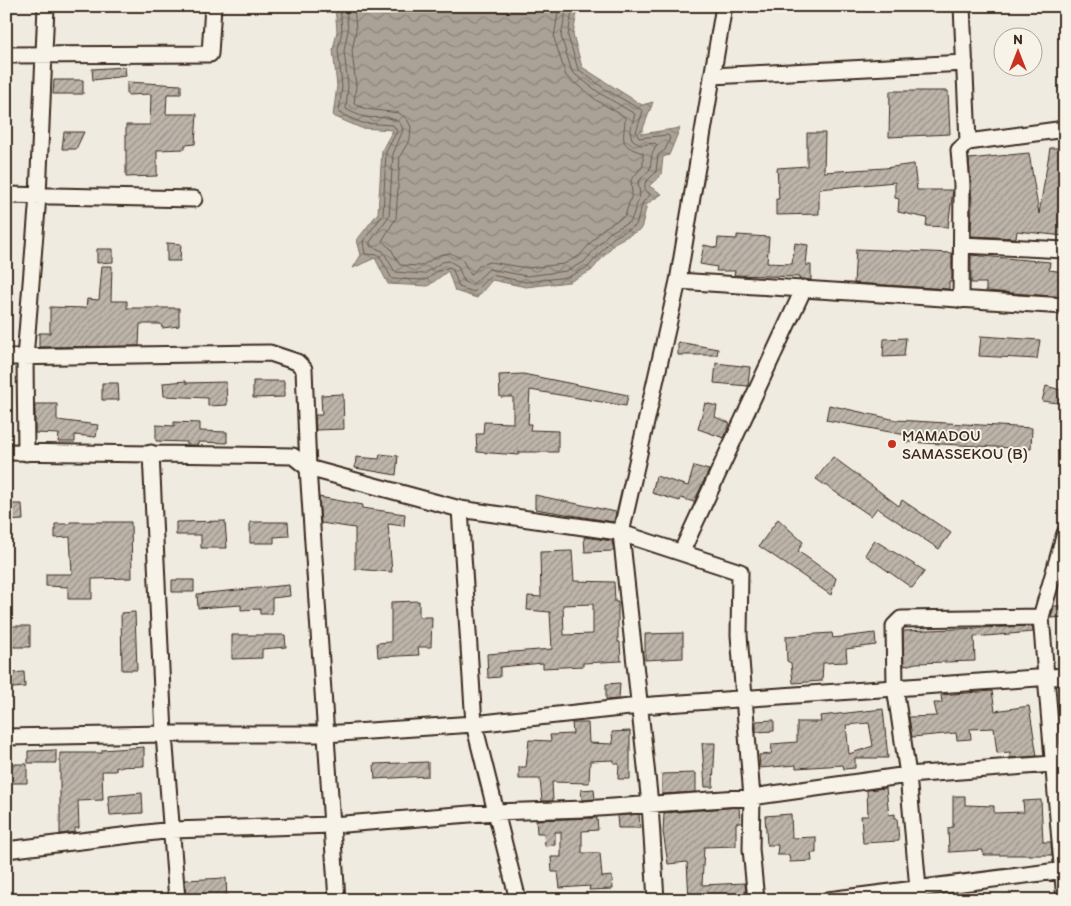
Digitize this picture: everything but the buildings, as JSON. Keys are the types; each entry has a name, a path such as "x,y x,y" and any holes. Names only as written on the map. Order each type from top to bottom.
{"street":[{"path":"26,453 24,358 38,196 46,6"},
{"path":"6,55 44,57 210,54 213,6"},
{"path":"656,900 650,804 621,533 678,281 724,6"},
{"path":"962,6 968,142"},
{"path":"712,76 965,63"},
{"path":"961,300 962,246 959,150 968,142 1065,129"},
{"path":"6,195 194,199"},
{"path":"962,246 1065,250"},
{"path":"678,281 1065,306"},
{"path":"682,551 804,288"},
{"path":"6,357 270,353 297,362 304,369 308,468 337,900"},
{"path":"6,452 293,456 308,468 460,509 621,533 682,551 740,572 739,635 752,797 751,849 756,900"},
{"path":"151,453 164,734 177,900"},
{"path":"460,509 474,724 518,900"},
{"path":"1065,533 1062,552 1042,617 1046,677 1059,763 1065,900"},
{"path":"919,893 908,775 895,687 894,626 900,619 1042,617"},
{"path":"6,737 164,734 325,734 474,724 639,706 1065,676"},
{"path":"6,850 172,830 332,826 495,812 752,797 908,775 1059,763"},
{"path":"828,900 919,893 1064,870"}],"water":[{"path":"335,6 578,6 573,35 582,67 642,105 653,102 641,134 680,128 669,155 663,157 661,175 649,186 662,194 647,204 641,229 616,242 591,271 569,282 526,287 492,280 477,298 455,291 448,271 428,286 388,284 375,258 353,268 361,255 357,240 378,213 382,150 393,130 361,128 333,116 337,86 333,50 337,31"}],"place":[{"name":"MAMADOU SAMASSEKOU (B)","path":"892,444"}]}
